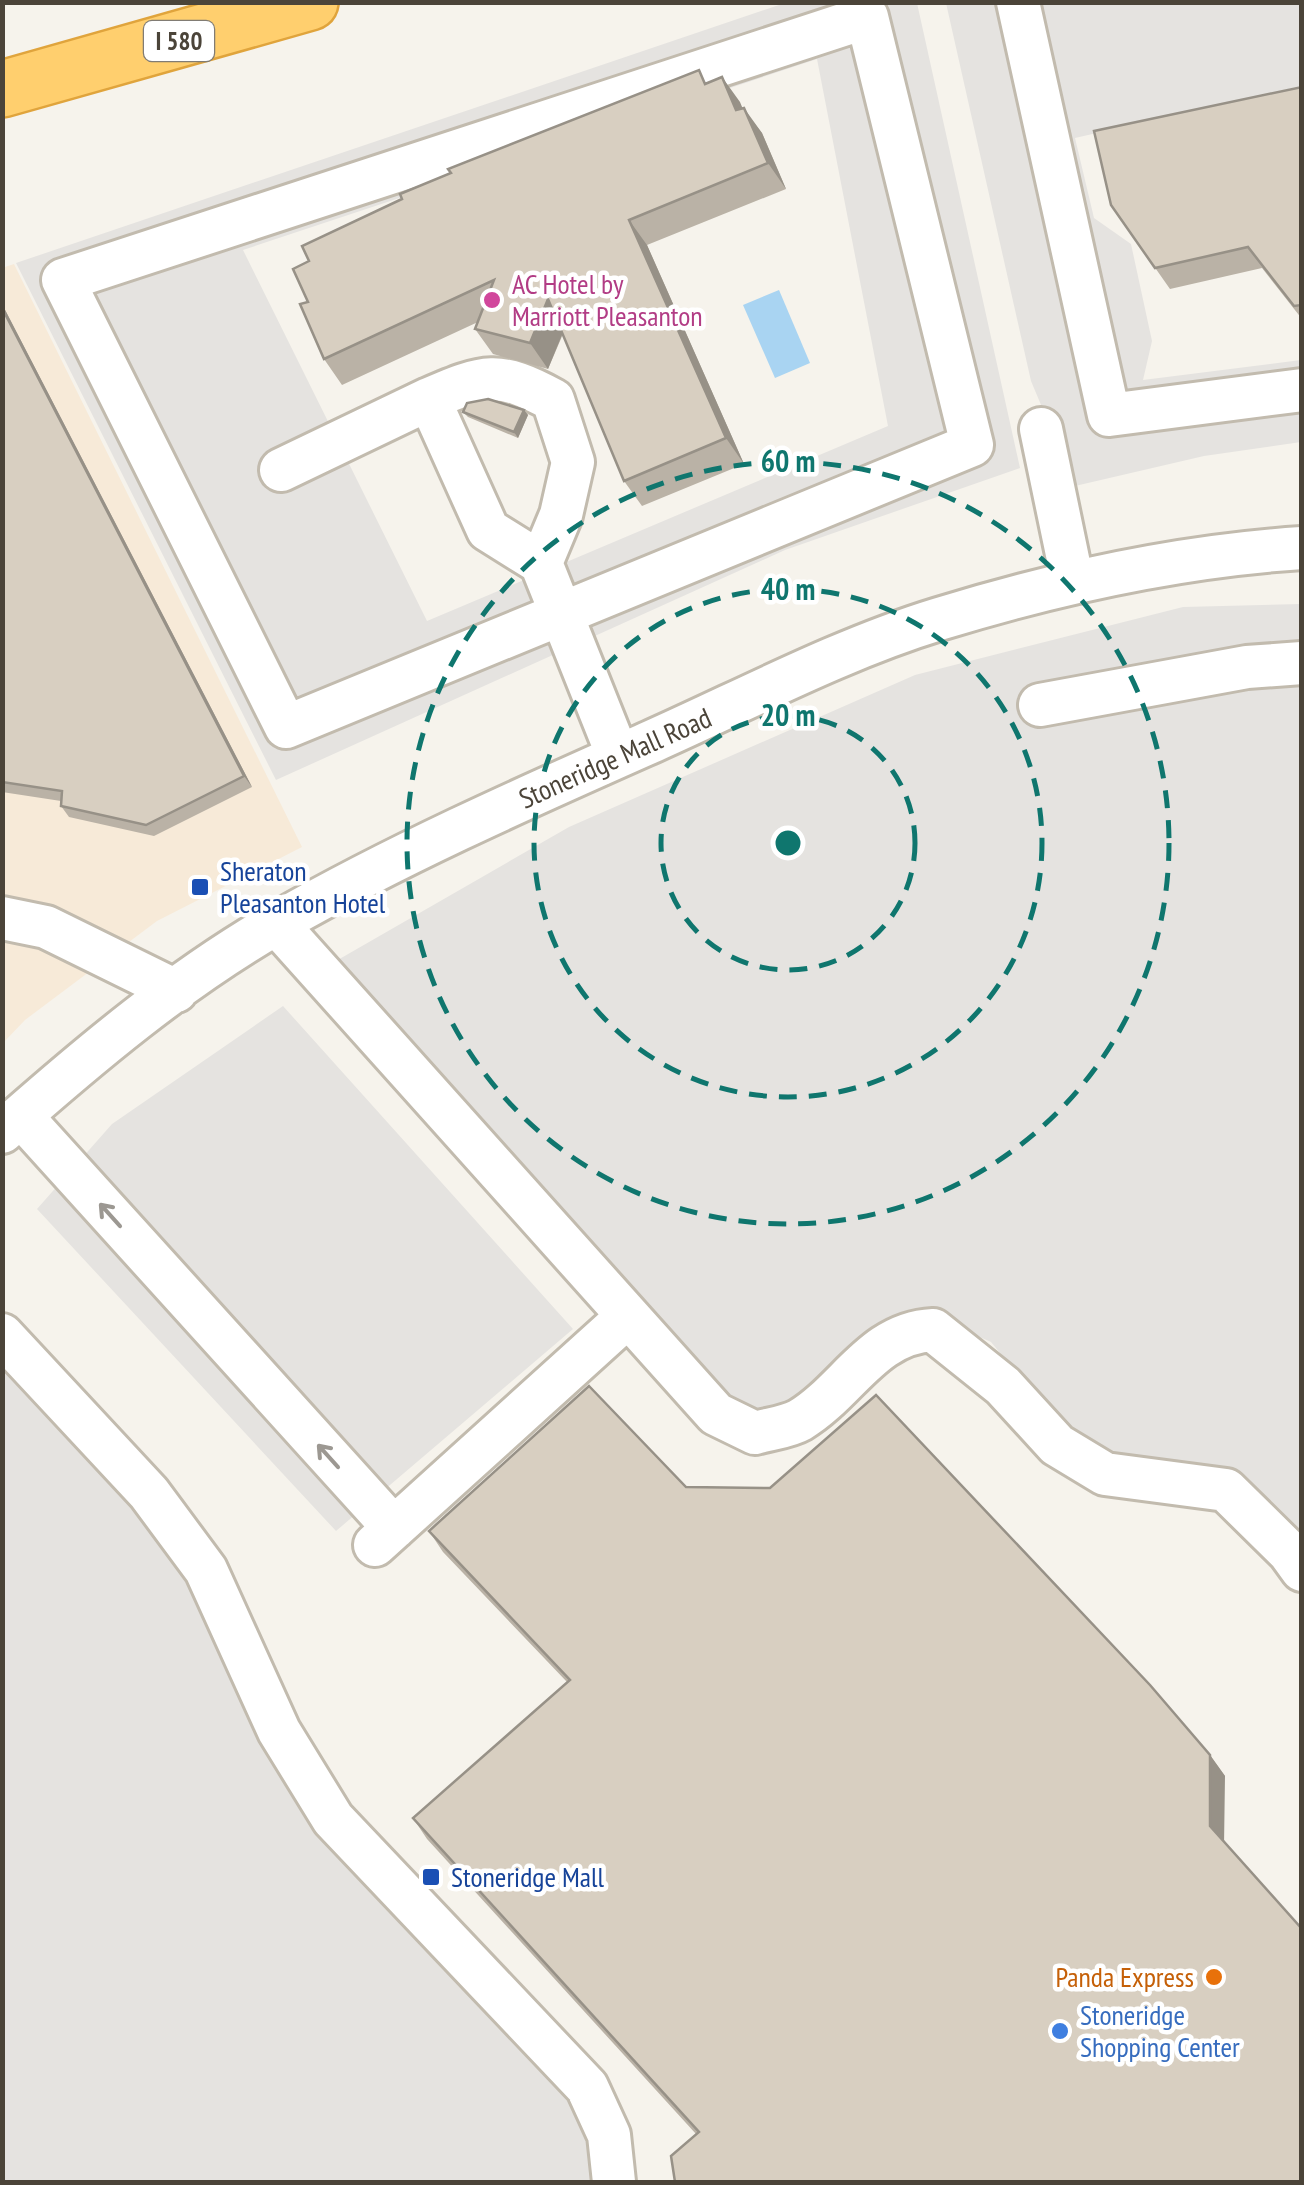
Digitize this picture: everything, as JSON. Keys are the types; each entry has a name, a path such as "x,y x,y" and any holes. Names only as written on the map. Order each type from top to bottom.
{"highway":[{"name":"I 580","path":"25,84 310,2"},
{"path":"2,120 25,84"}],"street":[{"path":"1018,2 1108,415 1302,390"},
{"path":"867,17 972,445 560,614 286,727 63,280 867,17"},
{"path":"282,470 476,379 517,380 553,400 573,462 560,515 541,563"},
{"path":"429,399 488,530 541,563 618,756"},
{"path":"1041,430 1073,582"},
{"name":"Stoneridge Mall Road","path":"12,1124 176,991 276,923 394,859 618,756 936,620 1073,582 1226,554 1302,548"},
{"path":"1040,705 1247,667 1302,664"},
{"path":"2,918 60,932 176,991"},
{"path":"276,923 716,1414 755,1433 799,1421 858,1366 906,1332 932,1330 1003,1386 1057,1445 1105,1474 1226,1490 1302,1570"},
{"path":"12,1124 384,1537 628,1316"},
{"path":"2,1335 149,1493 206,1570 279,1731 333,1820 587,2088 609,2136 614,2182"}],"shaded area":[{"path":"785,3 917,3 1020,468 785,550 276,780 16,263","holes":["817,59 888,426 427,621 243,250"]},
{"path":"946,3 1301,3 1301,86 1075,138 1094,218 1131,244 1152,341 1143,380 1301,360 1301,442 1204,456 1075,486 1031,381"},
{"path":"14,264 302,847 157,921 25,1020 3,1043 2,268"},
{"path":"1301,604 1301,1549 1274,1517 1107,1461 1052,1416 991,1342 935,1317 790,1409 744,1415 329,965 569,827 915,675 1183,607"},
{"path":"283,1006 573,1329 336,1531 37,1209 112,1124"},
{"path":"2,1353 196,1575 311,1812 595,2126 600,2182 3,2182"}],"water":[{"path":"779,290 810,363 775,378 743,305"}],"building":[{"name":"AC Hotel by Marriott Pleasanton","path":"699,70 705,84 722,77 736,110 744,108 768,163 629,220 726,438 624,481 548,299 530,343 475,329 494,280 324,359 300,304 308,302 293,269 309,261 302,246 402,199 400,194 451,173 448,169"},
{"path":"1302,87 1302,305 1294,306 1248,247 1155,268 1111,205 1094,131"},
{"path":"2,308 244,776 146,825 61,806 62,791 2,782"},
{"path":"488,399 524,410 514,432 463,412 467,403"},
{"path":"589,1386 686,1487 770,1488 876,1395 1150,1685 1210,1755 1210,1826 1302,1929 1302,2182 675,2182 671,2156 699,2132 413,1818 570,1680 429,1531"}],"place":[{"name":"AC Hotel by Marriott Pleasanton","path":"492,300"},
{"name":"Sheraton Pleasanton Hotel","path":"200,887"},
{"name":"Stoneridge Mall","path":"431,1877"},
{"name":"Panda Express","path":"1214,1977"},
{"name":"Stoneridge Shopping Center","path":"1060,2031"}]}
